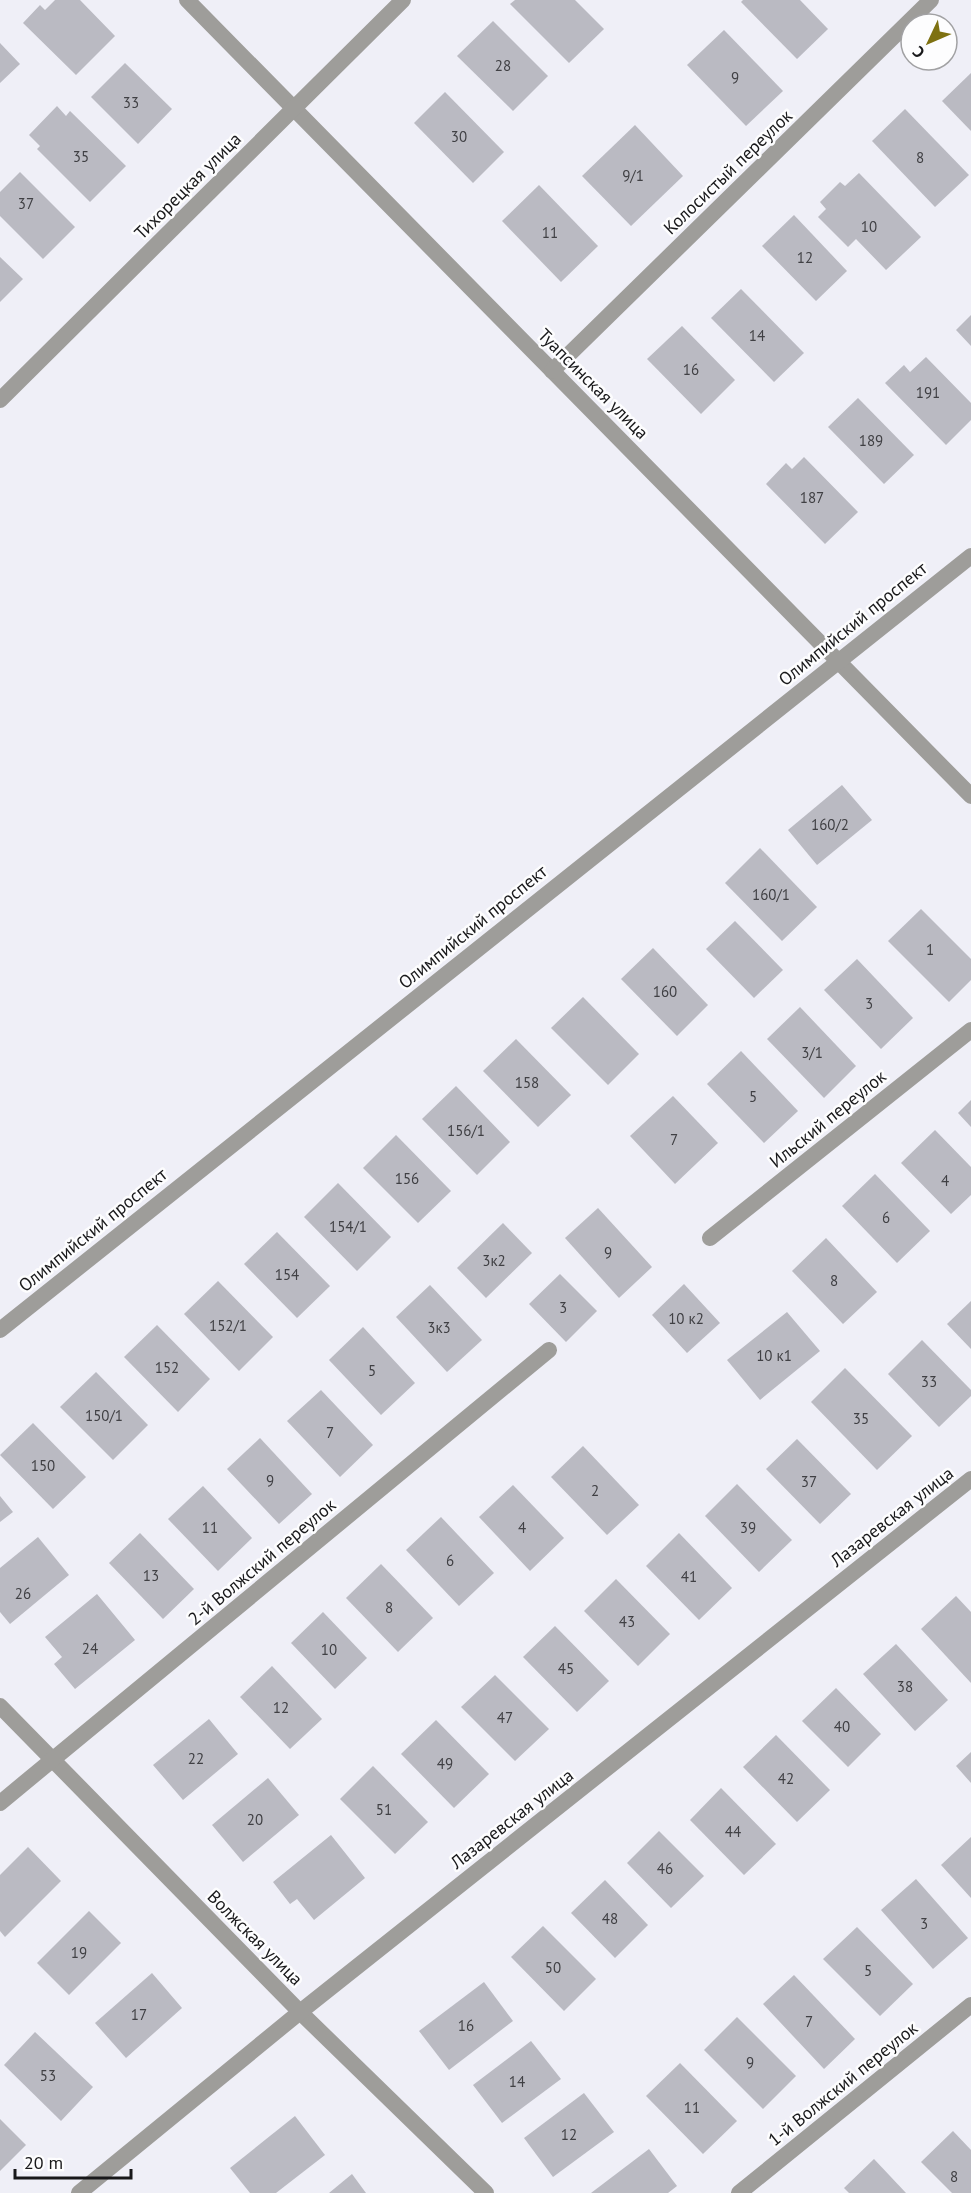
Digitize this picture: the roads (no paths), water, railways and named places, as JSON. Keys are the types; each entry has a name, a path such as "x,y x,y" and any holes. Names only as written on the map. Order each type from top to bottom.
{"street":[{"name":"Туапсинская улица","path":"187,0 971,795"},
{"name":"Тихорецкая улица","path":"0,400 403,0"},
{"name":"Колосистый переулок","path":"552,371 931,0"},
{"name":"Олимпийский проспект","path":"0,1330 971,556"},
{"name":"Ильский переулок","path":"710,1238 971,1030"},
{"name":"2-й Волжский переулок","path":"0,1803 549,1350"},
{"name":"Лазаревская улица","path":"80,2193 300,2012 971,1479"},
{"name":"Волжская улица","path":"0,1706 300,2012 486,2193"},
{"name":"1-й Волжский переулок","path":"739,2193 971,2006"}]}
